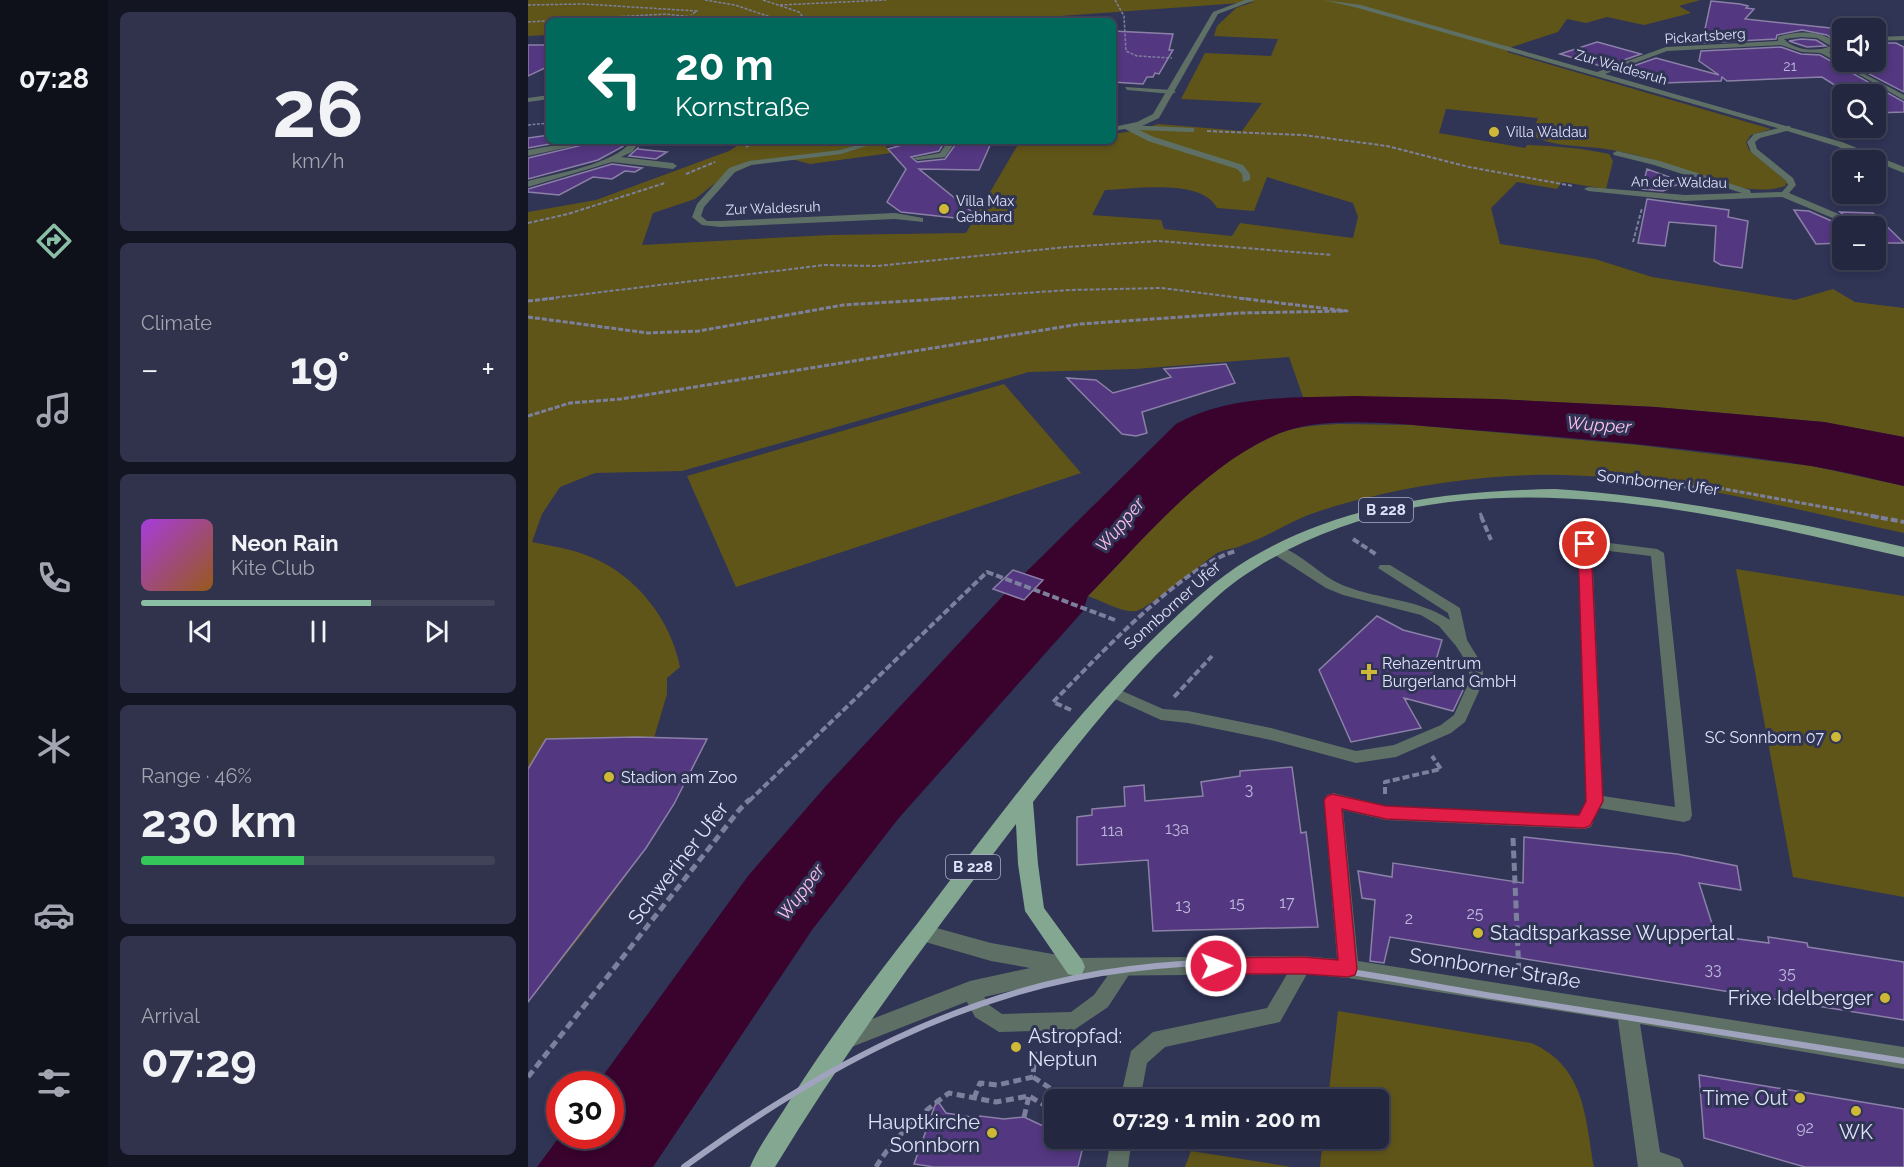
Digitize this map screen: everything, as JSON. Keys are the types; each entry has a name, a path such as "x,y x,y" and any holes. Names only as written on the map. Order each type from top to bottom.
{"main road":[{"name":"Sonnborner Ufer","path":"844,1040 922,933 1075,734 1111,691 1174,628 1233,577 1277,550 1334,526 1408,505 1473,496 1537,492 1649,500 1715,509 1904,552"},
{"path":"1024,801 1028,864 1035,911 1075,968"},
{"name":"B 228","path":"762,1167 844,1040"}],"street":[{"path":"1116,129 1128,127 1156,116 1172,92 1215,13 1252,0"},
{"name":"Zur Waldesruh","path":"1328,0 1359,6 1839,144 1904,170"},
{"name":"Pickartsberg","path":"1782,43 1780,38 1798,35 1832,41"},
{"path":"1886,39 1904,38"},
{"name":"Pickartsberg","path":"1598,74 1666,49 1782,43 1799,49 1822,51"},
{"path":"1822,51 1832,48"},
{"path":"1822,51 1904,98"},
{"path":"528,100 546,97"},
{"path":"528,153 577,144"},
{"path":"528,184 612,159 629,150 634,144"},
{"path":"612,159 673,166"},
{"path":"1348,969 1332,800 1386,813 1584,822"},
{"name":"Sonnborner Straße","path":"922,933 991,952 1075,968"},
{"name":"Sonnborner Straße","path":"844,1040 970,992 1075,968 1303,965 1348,969 1628,1012 1904,1058"},
{"path":"1628,1012 1649,1164 1672,1167"}],"lane":[{"path":"1127,88 1172,92"},
{"path":"1128,127 1191,130"},
{"path":"1128,127 1151,139 1240,167 1246,174 1246,180"},
{"path":"1787,129 1757,136 1751,142 1754,150 1791,180 1792,185 1784,194 1834,216"},
{"name":"Zur Waldesruh","path":"869,144 841,152 749,163 732,170 700,206 696,217 705,223 720,224 895,216 920,220"},
{"path":"917,158 942,155 950,144"},
{"name":"An der Waldau","path":"1617,153 1657,163 1737,190 1770,196"},
{"name":"An der Waldau","path":"1588,189 1664,197 1784,194"},
{"path":"1584,822 1595,801 1585,544 1657,553 1684,815 1595,801"},
{"path":"1111,691 1161,714 1188,717 1270,734 1356,757 1396,751 1446,729 1460,718 1476,682 1476,666 1461,642 1444,623 1426,612 1348,592 1331,585 1277,550"},
{"path":"1384,563 1455,611 1461,642"},
{"path":"1132,1089 1138,1058 1160,1038 1273,1016 1303,965"},
{"path":"970,992 981,1011 999,1023 1074,1021 1101,1001 1125,967"},
{"path":"1117,1167 1120,1149"}],"path":[{"path":"705,0 735,5 773,18"},
{"path":"763,0 799,12 804,18"},
{"path":"780,5 886,0"},
{"path":"1115,0 1124,16 1126,51 1130,55 1190,59"},
{"path":"528,5 601,4 697,11 690,15"},
{"path":"593,18 690,15 710,18"},
{"path":"528,22 546,21"},
{"path":"528,125 546,123"},
{"path":"1191,130 1303,135 1387,146 1469,167 1588,189"},
{"path":"745,147 750,144"},
{"path":"683,175 720,160"},
{"path":"528,223 568,214 665,183"},
{"path":"1633,242 1642,207"},
{"path":"528,301 825,265 877,266 1067,247 1146,242 1332,255"},
{"path":"528,317 648,333 699,331 843,305 1070,290 1161,288 1347,311 1240,313 1080,324 621,399 570,403 528,416"},
{"path":"1649,500 1667,488 1713,487 1904,522"},
{"path":"1473,496 1491,540"},
{"path":"1334,526 1384,563"},
{"path":"1053,702 1130,624 1201,567 1224,553 1242,550 1260,560"},
{"name":"Schweriner Ufer","path":"528,1077 740,809 987,572 1115,620"},
{"path":"1178,692 1212,656"},
{"path":"1395,779 1429,771"},
{"path":"1514,846 1520,996"},
{"path":"1033,1077 1035,1051"},
{"path":"974,1098 980,1083 997,1085 1033,1077 1051,1089"},
{"path":"876,1167 882,1156 906,1128 923,1111 949,1093 996,1102 1029,1096 1044,1105"},
{"path":"1024,1117 1029,1096"}],"shaded area":[{"path":"528,0 1700,0 1679,6 1691,13 1644,25 1607,17 1586,23 1567,19 1558,32 1512,47 1507,52 1771,129 1751,135 1746,142 1749,150 1787,182 1785,186 1770,189 1738,187 1637,155 1550,142 1531,135 1538,118 1446,109 1439,133 1525,148 1527,145 1589,150 1609,154 1613,161 1606,189 1562,182 1557,189 1517,182 1491,208 1500,244 1595,259 1652,277 1795,300 1833,289 1855,302 1904,308 1904,437 1824,422 1655,407 1495,399 1303,397 1289,357 1135,369 1029,372 682,471 595,473 560,487 542,514 532,542 591,557 623,575 637,587 660,616 669,633 680,667 667,678 667,694 654,738 707,739 669,809 626,876 528,1002 528,212 596,200 729,151 740,144 884,144 891,153 810,164 792,159 754,164 723,177 695,199 653,213 642,245 830,235 966,233 1018,144 1116,144 1116,134 1158,124 1242,131 1262,103 1181,99 1205,53 1271,56 1278,39 1214,36 1217,26 1236,8 1254,2 1033,18 546,18 546,35 528,36","holes":["1267,177 1353,203 1358,217 1353,238 1240,223 1232,236 1164,229 1161,220 1092,215 1105,190 1149,187 1197,192 1209,199 1217,208 1254,211"]},
{"path":"1004,384 1081,473 736,587 687,476"},
{"path":"1339,424 1412,425 1638,445 1812,466 1904,486 1904,533 1766,502 1673,485 1579,476 1490,477 1407,489 1349,502 1301,518 1265,536 1217,553 1163,595 1136,611 1118,608 1088,596 1176,505 1226,464 1280,433 1302,427"},
{"name":"SC Sonnborn 07","path":"1736,569 1904,596 1904,897 1793,877"},
{"path":"1338,1011 1531,1043 1549,1053 1572,1079 1584,1111 1594,1167 1320,1167 1322,1149 1389,1149 1389,1089 1329,1089"},
{"path":"1191,1151 1292,1167 1185,1167"}],"water":[{"name":"Wupper","path":"1355,396 1495,399 1655,407 1824,422 1904,437 1904,486 1823,468 1724,454 1393,423 1321,424 1280,433 1226,464 1201,483 1088,596 1083,611 898,819 812,930 653,1167 537,1167 550,1149 624,1149 624,1071 606,1071 748,876 825,787 1014,584 1176,424 1218,407 1241,402"}],"building":[{"path":"1711,1 1740,4 1754,9 1745,19 1832,28 1832,39 1827,35 1802,30 1777,35 1776,39 1702,43"},
{"path":"1116,31 1173,34 1169,50 1173,50 1159,74 1155,73 1153,77 1147,77 1143,84 1116,82"},
{"path":"1816,40 1826,46 1807,47 1789,41"},
{"path":"1597,42 1641,54 1604,67 1560,54"},
{"path":"1886,43 1896,43 1904,47 1904,92 1865,72 1886,72"},
{"path":"528,45 546,45 546,67 528,76"},
{"path":"1781,47 1801,54 1820,55 1832,62 1832,72 1850,72 1872,84 1833,84 1822,77 1727,81 1722,77 1721,81 1662,83 1619,71 1656,58 1719,75 1699,61 1701,51"},
{"path":"1886,92 1904,102 1904,112 1886,113"},
{"path":"546,135 546,144 550,144 528,148 528,138"},
{"path":"586,144 626,144 598,160 528,179 528,158"},
{"path":"906,144 943,144 939,151 911,157 917,162 945,159 956,144 991,144 979,170 919,169 983,221 901,212 887,202 906,169 888,149"},
{"path":"638,148 667,152 656,159 629,156"},
{"path":"612,164 642,168 635,172 625,171 612,179 593,177 559,195 528,192 528,189"},
{"path":"1647,169 1683,182 1663,191 1642,189"},
{"path":"1647,199 1729,210 1728,217 1748,221 1742,268 1721,265 1714,261 1716,226 1669,222 1665,246 1638,243"},
{"path":"1794,210 1809,211 1832,221 1832,243 1816,244"},
{"path":"1840,212 1873,213 1876,216 1845,216"},
{"path":"1886,226 1904,243 1886,243"},
{"path":"1226,364 1235,383 1142,412 1147,433 1136,436 1122,434 1067,378 1096,380 1113,393 1171,377 1164,369"},
{"path":"1013,570 1043,580 1024,600 993,589"},
{"path":"1377,616 1403,630 1442,640 1430,680 1464,688 1453,711 1404,698 1421,728 1351,742 1319,670"},
{"path":"637,737 707,739 674,804 646,848 528,1002 528,769 546,739"},
{"path":"1292,767 1301,833 1306,832 1318,927 1153,931 1148,860 1077,865 1077,817 1092,815 1092,809 1125,806 1124,787 1144,785 1145,801 1203,796 1201,782 1240,776 1240,771"},
{"path":"1524,837 1677,854 1737,866 1741,890 1699,883 1716,936 1769,943 1768,937 1807,943 1808,947 1904,962 1904,1020 1390,937 1384,963 1370,961 1375,900 1362,898 1358,871 1392,877 1393,863 1523,883"},
{"path":"1699,1075 1904,1109 1904,1167 1805,1167 1704,1138"},
{"name":"Hauptkirche Sonnborn","path":"937,1100 946,1113 978,1118 980,1116 1004,1119 1024,1117 1044,1125 1044,1149 1082,1149 1078,1167 934,1167 914,1164"}],"railway":[{"path":"684,1167 786,1098 895,1039 951,1015 1009,995 1069,979 1153,966 1246,962 1315,967 1904,1061"}],"place":[{"name":"Villa Waldau","path":"1494,132"},
{"name":"Villa Max Gebhard","path":"944,209"},
{"name":"Rehazentrum Burgerland GmbH","path":"1369,672"},
{"name":"SC Sonnborn 07","path":"1836,737"},
{"name":"Stadion am Zoo","path":"609,777"},
{"name":"Stadtsparkasse Wuppertal","path":"1478,933"},
{"name":"Frixe Idelberger","path":"1885,998"},
{"name":"Astropfad: Neptun","path":"1016,1047"},
{"name":"Time Out","path":"1800,1098"},
{"name":"WK","path":"1856,1111"},
{"name":"Hauptkirche Sonnborn","path":"992,1133"}],"route":[{"path":"1216,966 1303,965 1348,969 1332,800 1386,813 1584,822 1595,801 1585,544"}]}
